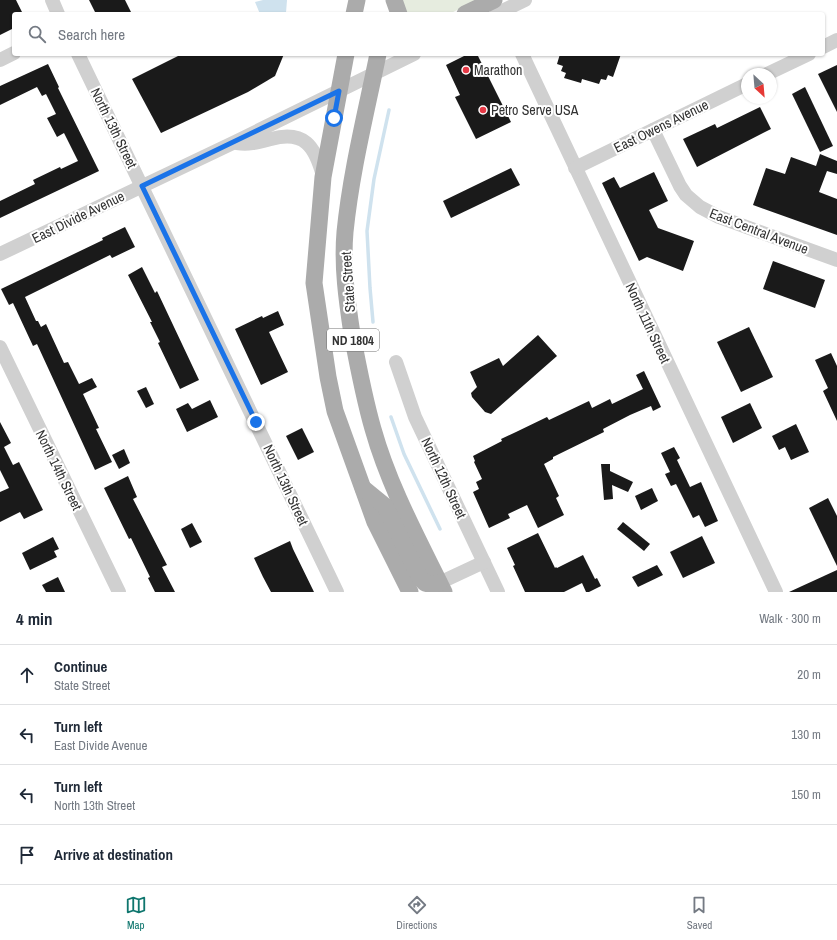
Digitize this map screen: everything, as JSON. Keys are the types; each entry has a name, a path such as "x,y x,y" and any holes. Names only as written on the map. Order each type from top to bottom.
{"main road":[{"path":"354,12 357,0"},
{"path":"385,12 388,0"},
{"path":"394,0 398,12"},
{"path":"482,12 499,10"},
{"name":"ND 1804","path":"346,56 323,177 314,283 328,377 335,411 375,522 410,592"},
{"name":"State Street","path":"378,56 366,107 351,188 345,234 345,269 348,307 355,352 366,405 379,449 400,502 441,587"},
{"path":"363,488 385,506 421,579 425,584 441,587"}],"street":[{"path":"52,0 57,12"},
{"path":"499,10 525,0"},
{"path":"825,46 837,40"},
{"path":"0,60 12,54"},
{"name":"North 13th Street","path":"79,56 337,592"},
{"name":"East Divide Avenue","path":"0,254 235,142 410,56"},
{"name":"North 11th Street","path":"523,56 776,592"},
{"path":"777,69 805,56"},
{"name":"East Owens Avenue","path":"576,168 741,87"},
{"name":"East Central Avenue","path":"653,130 680,186 686,195 700,207 719,218 837,260"},
{"path":"235,142 251,144 288,136 304,140 315,152 323,177"},
{"name":"North 14th Street","path":"0,347 119,592"},
{"name":"North 12th Street","path":"396,362 415,418 498,592"},
{"path":"441,587 484,562"}],"shaded area":[{"path":"400,0 478,0 453,12 404,12"}],"water":[{"path":"263,0 287,0 286,12 259,12 255,2"}],"building":[{"path":"0,0 16,0 22,12 12,12 12,29 0,35"},
{"path":"89,0 125,0 131,12 95,12"},
{"path":"178,56 283,56 275,76 248,92 161,133 132,79"},
{"name":"Petro Serve USA","path":"464,56 478,56 511,122 476,139 455,97 460,95 446,65"},
{"path":"559,56 620,56 613,77 608,75 606,80 601,79 599,84 582,79 581,83 564,78 566,73 561,71 563,66 557,64"},
{"path":"48,64 59,87 58,88 99,171 0,218 0,201 35,184 33,180 60,167 61,169 78,161 64,133 57,137 47,118 56,114 46,94 42,96 37,87 0,105 0,86"},
{"path":"837,65 837,112 818,74"},
{"path":"805,87 833,146 820,152 792,94"},
{"path":"760,107 771,129 697,167 683,139 715,124 717,128"},
{"path":"820,154 837,161 837,174 827,171 819,192 837,199 837,235 753,205 766,168 785,174 791,157 816,166"},
{"path":"511,168 520,185 451,218 443,201"},
{"path":"654,172 668,201 649,210 658,228 694,241 683,271 647,257 639,261 602,183 614,177 620,188"},
{"path":"125,227 135,247 112,258 110,255 25,297 36,321 38,321 41,327 46,324 64,363 68,362 79,384 92,378 97,387 83,394 99,428 96,429 112,462 95,470 37,344 33,346 13,303 9,305 1,289 103,240 102,238"},
{"path":"773,261 825,280 815,308 763,289"},
{"path":"142,267 155,293 157,291 199,380 180,389 158,343 160,342 150,322 152,322 128,275"},
{"path":"278,311 284,325 269,332 288,372 261,385 235,329 262,316 263,318"},
{"path":"749,327 773,377 741,392 717,342"},
{"path":"538,335 557,356 491,414 485,412 472,397 471,393 477,387 470,372 499,358 503,366"},
{"path":"831,353 837,366 837,421 823,391 828,388 815,360"},
{"path":"644,371 661,407 653,411 651,406 630,415 603,429 604,432 553,457 553,459 544,464 559,496 556,498 564,515 538,528 527,505 508,514 510,518 489,528 473,492 479,489 476,482 482,479 474,462 473,456 502,441 501,439 547,417 549,420 589,401 592,408 610,399 612,404 643,389 636,375"},
{"path":"146,387 154,404 146,408 137,391"},
{"path":"210,400 218,417 187,432 176,409 188,403 192,409"},
{"path":"750,403 762,428 733,443 721,417"},
{"path":"0,422 11,443 4,447 13,465 19,462 43,510 24,519 20,512 0,522 0,492 9,488 0,470"},
{"path":"796,424 809,452 791,460 785,447 779,450 772,436"},
{"path":"302,428 314,452 298,460 286,436"},
{"path":"674,447 680,458 677,460 690,487 701,482 718,521 705,527 699,515 693,518 676,484 671,486 665,474 670,472 661,453"},
{"path":"124,449 130,463 119,469 112,455"},
{"path":"601,464 610,464 610,471 633,482 628,492 612,485 613,499 604,500"},
{"path":"128,476 137,497 133,499 167,565 162,567 175,592 155,592 148,578 150,577 131,538 129,539 104,488"},
{"path":"652,488 658,501 641,510 635,496"},
{"path":"828,498 837,516 837,566 809,508"},
{"path":"623,522 650,544 644,551 617,529"},
{"path":"192,523 202,542 190,548 181,529"},
{"path":"538,533 555,568 583,555 595,579 597,578 601,586 589,592 586,592 582,583 564,592 525,592 513,566 515,565 507,548"},
{"path":"702,536 715,563 683,578 670,552"},
{"path":"53,537 59,549 54,551 57,557 30,570 22,553"},
{"path":"290,541 314,592 271,592 254,558"},
{"path":"657,565 663,575 638,587 632,577"},
{"path":"837,570 837,592 789,592"},
{"path":"58,577 65,592 46,592 42,585"}],"waterway":[{"path":"373,322 367,231 374,179 389,110"},
{"path":"391,417 404,454 440,529"}],"place":[{"name":"Marathon","path":"466,70"},
{"name":"Petro Serve USA","path":"483,110"}],"route":[{"path":"256,422 142,186 339,91 334,118"}]}
